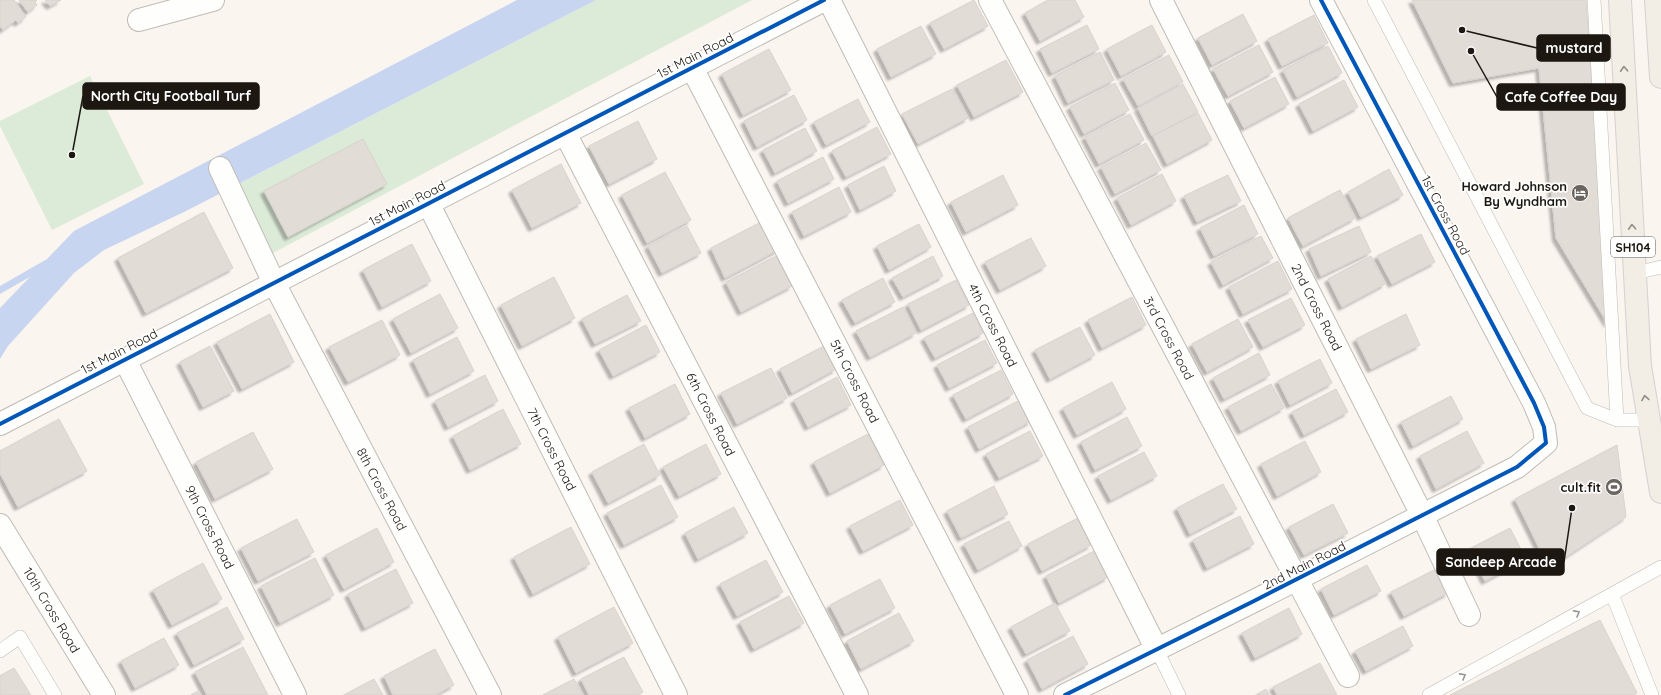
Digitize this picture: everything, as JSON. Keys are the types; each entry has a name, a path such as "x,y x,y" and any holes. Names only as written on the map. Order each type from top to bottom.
{"main road":[{"name":"SH104","path":"1620,0 1640,366 1661,492"},
{"path":"1656,0 1661,77"}],"street":[{"path":"139,20 213,0"},
{"name":"3rd Cross Road","path":"990,0 1348,676"},
{"name":"2nd Cross Road","path":"1161,0 1422,515 1469,615"},
{"name":"1st Cross Road","path":"1321,0 1534,402 1544,427 1546,443"},
{"name":"1st Main Road","path":"0,424 821,1"},
{"name":"4th Cross Road","path":"821,1 1157,650"},
{"name":"5th Cross Road","path":"692,68 1017,695"},
{"name":"6th Cross Road","path":"566,133 857,695"},
{"name":"8th Cross Road","path":"220,168 274,283 490,695"},
{"name":"7th Cross Road","path":"428,203 676,695"},
{"name":"9th Cross Road","path":"125,360 295,695"},
{"name":"2nd Main Road","path":"1065,695 1296,580 1517,467 1546,443"},
{"name":"10th Cross Road","path":"0,525 104,695"}],"lane":[{"path":"1374,0 1587,408 1617,420 1649,420"},
{"path":"1594,0 1617,420"},
{"path":"1635,273 1661,267"},
{"path":"1429,695 1661,567"},
{"path":"1612,594 1652,695"},
{"path":"0,652 20,637 55,695"},
{"path":"1157,650 1179,695"}],"green space":[{"path":"596,0 752,0 271,254 237,185"},
{"path":"90,76 144,184 52,230 0,126 0,121"}],"water":[{"path":"517,0 596,0 186,211 104,250 74,273 8,346 0,359 0,308 74,231"}],"building":[{"path":"0,0 14,0 26,17 18,23 16,20 3,30 0,26"},
{"path":"19,0 37,0 35,2 37,5 28,12"},
{"path":"45,0 61,0 50,6"},
{"path":"974,0 988,26 944,49 930,23"},
{"path":"1048,0 1075,0 1084,17 1040,41 1025,13"},
{"path":"1412,0 1586,0 1608,324 1556,238 1539,68 1453,83"},
{"path":"1243,14 1257,41 1212,65 1198,38"},
{"path":"1314,15 1328,43 1282,66 1268,39"},
{"path":"1087,25 1099,49 1052,73 1040,49"},
{"path":"1152,25 1166,52 1121,76 1107,49"},
{"path":"921,26 936,54 891,77 877,49"},
{"path":"1259,45 1273,72 1228,96 1213,69"},
{"path":"1328,46 1342,73 1297,97 1283,70"},
{"path":"769,49 791,90 743,115 722,74"},
{"path":"1100,52 1114,80 1068,103 1055,76"},
{"path":"1169,55 1183,82 1138,106 1123,79"},
{"path":"1006,60 1023,92 974,117 957,85"},
{"path":"1275,77 1289,104 1244,128 1230,101"},
{"path":"1344,80 1358,107 1313,131 1299,104"},
{"path":"1115,83 1129,110 1084,134 1070,107"},
{"path":"1183,84 1198,112 1152,136 1138,108"},
{"path":"952,89 968,118 918,144 902,114"},
{"path":"794,95 807,120 757,147 744,121"},
{"path":"858,99 870,122 826,145 814,122"},
{"path":"1198,113 1212,140 1167,164 1153,136"},
{"path":"1130,114 1144,140 1099,164 1085,137"},
{"path":"638,121 657,159 609,184 589,146"},
{"path":"877,127 891,154 846,177 832,151"},
{"path":"805,128 817,151 775,173 763,150"},
{"path":"363,139 387,184 288,237 264,191"},
{"path":"1146,143 1161,170 1115,194 1101,167"},
{"path":"823,157 834,179 788,203 777,181"},
{"path":"561,164 581,203 532,228 512,190"},
{"path":"884,166 896,191 860,210 848,185"},
{"path":"1389,169 1403,195 1361,217 1348,192"},
{"path":"665,172 691,220 647,243 622,195"},
{"path":"1162,174 1176,201 1131,225 1117,198"},
{"path":"1003,175 1018,205 966,232 951,202"},
{"path":"1228,175 1241,201 1197,222 1184,196"},
{"path":"839,187 851,212 804,236 792,212"},
{"path":"1340,190 1355,218 1303,246 1288,218"},
{"path":"1244,205 1258,234 1214,256 1200,228"},
{"path":"204,212 233,268 146,313 118,258"},
{"path":"763,221 778,250 725,278 711,248"},
{"path":"919,224 931,247 889,270 877,246"},
{"path":"687,226 701,253 662,273 648,246"},
{"path":"1359,226 1371,252 1321,276 1309,249"},
{"path":"1421,234 1435,262 1392,284 1377,256"},
{"path":"1261,236 1273,258 1223,285 1211,262"},
{"path":"1031,238 1046,266 1000,290 985,262"},
{"path":"412,244 431,281 382,307 363,270"},
{"path":"776,256 792,286 741,312 726,282"},
{"path":"933,256 943,276 903,297 892,278"},
{"path":"1371,256 1385,284 1342,307 1328,279"},
{"path":"1278,261 1292,289 1243,314 1229,287"},
{"path":"554,277 575,318 522,346 501,305"},
{"path":"883,278 895,302 855,323 842,300"},
{"path":"956,280 969,305 921,330 908,304"},
{"path":"440,294 458,328 411,353 393,319"},
{"path":"627,295 641,321 595,344 582,319"},
{"path":"1132,297 1146,325 1102,348 1088,320"},
{"path":"1291,298 1305,325 1263,347 1248,320"},
{"path":"903,307 916,333 870,357 856,331"},
{"path":"973,313 983,333 935,358 924,338"},
{"path":"270,314 294,362 242,389 217,342"},
{"path":"1406,314 1420,345 1371,369 1356,339"},
{"path":"1238,319 1253,347 1207,372 1192,344"},
{"path":"382,320 400,355 348,382 329,347"},
{"path":"646,325 660,352 613,376 599,350"},
{"path":"1080,327 1095,355 1050,379 1035,350"},
{"path":"457,337 474,371 430,394 413,360"},
{"path":"985,340 997,363 949,388 937,365"},
{"path":"210,346 234,391 203,407 180,362"},
{"path":"824,346 836,369 792,393 780,369"},
{"path":"1259,353 1270,375 1224,399 1213,378"},
{"path":"1320,359 1332,383 1290,405 1278,381"},
{"path":"771,368 787,398 737,424 721,393"},
{"path":"1001,370 1013,394 966,419 953,395"},
{"path":"485,375 498,401 448,427 435,401"},
{"path":"837,377 851,405 808,427 794,400"},
{"path":"1112,382 1126,409 1077,435 1063,408"},
{"path":"675,384 690,414 645,438 629,408"},
{"path":"1271,384 1284,408 1241,431 1228,407"},
{"path":"1336,389 1348,412 1304,435 1292,412"},
{"path":"1451,396 1463,419 1413,446 1401,422"},
{"path":"1020,400 1031,421 979,449 968,427"},
{"path":"503,409 521,444 470,470 453,436"},
{"path":"1127,417 1142,446 1095,470 1081,442"},
{"path":"59,419 87,471 18,507 0,473 0,451"},
{"path":"1030,431 1043,456 999,478 986,454"},
{"path":"1467,431 1484,463 1436,489 1420,456"},
{"path":"253,432 273,469 215,499 196,462"},
{"path":"868,434 884,465 830,493 814,462"},
{"path":"1305,441 1321,472 1277,496 1261,464"},
{"path":"644,444 660,475 608,503 592,472"},
{"path":"706,444 721,474 679,496 663,467"},
{"path":"1617,445 1626,517 1549,568 1515,499"},
{"path":"1144,452 1157,476 1111,500 1098,476"},
{"path":"1223,484 1237,509 1190,534 1177,508"},
{"path":"661,485 678,517 624,545 607,513"},
{"path":"994,486 1008,514 961,538 947,511"},
{"path":"900,500 913,525 863,551 850,526"},
{"path":"1333,504 1348,533 1304,555 1289,527"},
{"path":"734,507 748,533 698,559 685,533"},
{"path":"1240,516 1254,544 1207,568 1193,540"},
{"path":"1078,518 1091,545 1042,571 1028,544"},
{"path":"297,519 314,552 258,581 241,548"},
{"path":"1009,521 1022,546 978,570 964,544"},
{"path":"571,527 590,564 533,594 514,557"},
{"path":"377,528 394,562 344,589 326,555"},
{"path":"1510,528 1526,559 1485,581 1469,549"},
{"path":"1094,551 1108,577 1059,603 1046,576"},
{"path":"315,558 334,595 280,623 261,586"},
{"path":"766,560 783,592 737,616 720,584"},
{"path":"203,563 222,599 172,625 153,590"},
{"path":"1367,565 1381,591 1334,615 1321,589"},
{"path":"396,569 413,603 365,628 348,594"},
{"path":"1436,569 1448,593 1404,616 1391,592"},
{"path":"880,579 895,608 845,634 830,605"},
{"path":"789,596 804,623 754,649 740,622"},
{"path":"1055,603 1070,631 1026,654 1011,627"},
{"path":"227,607 244,639 194,665 177,633"},
{"path":"614,607 633,643 576,673 558,637"},
{"path":"1289,608 1302,634 1255,658 1242,633"},
{"path":"899,613 914,641 861,669 847,641"},
{"path":"1600,620 1637,693 1634,695 1450,695"},
{"path":"1403,626 1413,646 1366,671 1355,651"},
{"path":"1073,636 1088,664 1042,689 1027,660"},
{"path":"164,638 179,665 135,688 121,661"},
{"path":"243,647 268,695 207,695 195,672"},
{"path":"435,649 454,685 435,695 393,695 384,676"},
{"path":"624,657 643,692 638,695 589,695 581,679"},
{"path":"1320,663 1337,695 1277,695 1273,687"},
{"path":"14,668 31,695 0,695 0,676"},
{"path":"374,679 383,695 344,695"},
{"path":"574,679 583,695 543,695"},
{"path":"1266,689 1269,695 1256,695"},
{"path":"198,691 200,695 191,695"}],"waterway":[{"path":"0,290 47,263"}],"cycle path":[{"path":"0,424 824,0"},
{"path":"1065,695 1517,467 1546,443 1544,427 1534,403 1321,0"}],"place":[{"name":"mustard","path":"1462,30"},
{"name":"Cafe Coffee Day","path":"1471,51"},
{"name":"North City Football Turf","path":"72,155"},
{"name":"Howard Johnson By Wyndham","path":"1580,193"},
{"name":"cult.fit","path":"1614,487"},
{"name":"Sandeep Arcade","path":"1572,508"}]}
